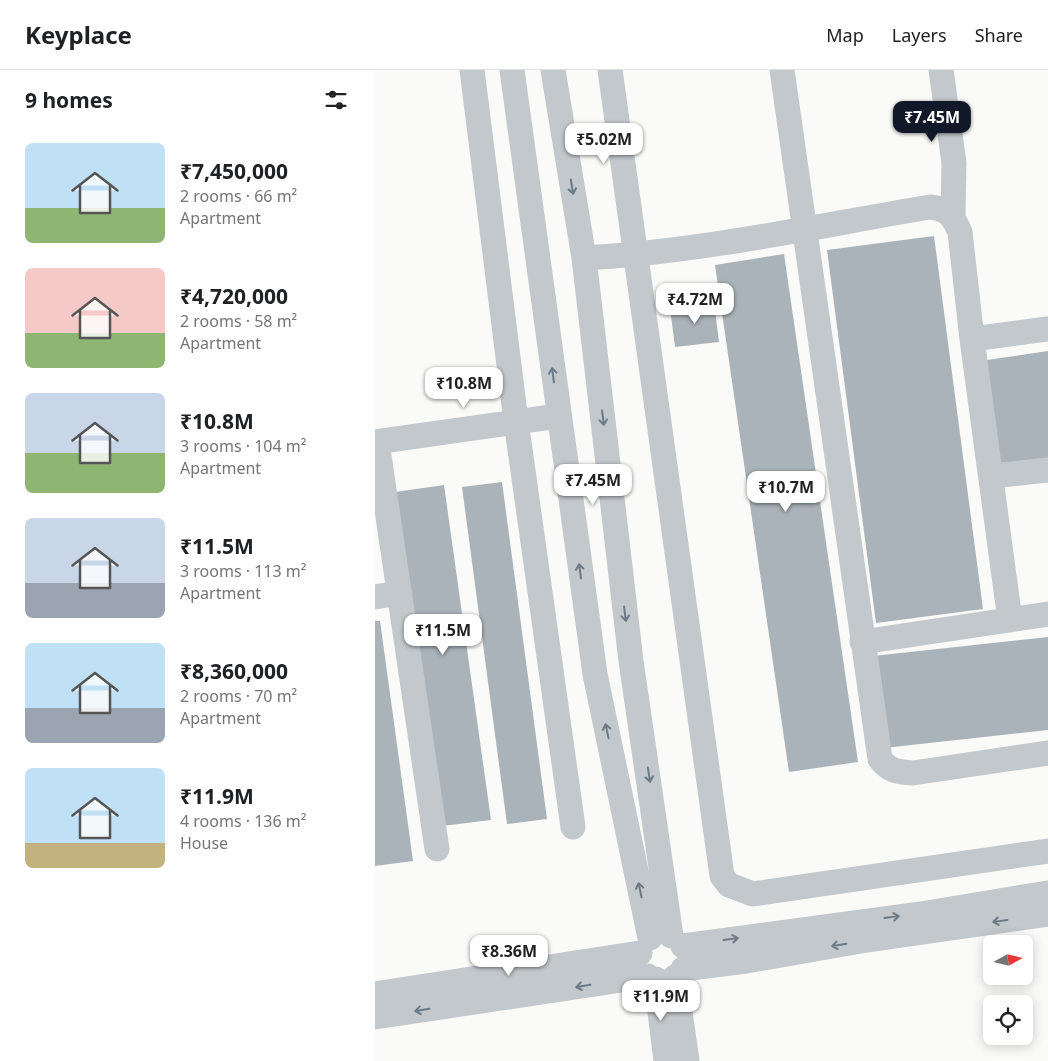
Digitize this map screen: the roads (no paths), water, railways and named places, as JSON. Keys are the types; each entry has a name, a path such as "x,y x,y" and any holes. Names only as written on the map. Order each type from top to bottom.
{"street":[{"path":"473,70 516,421 573,827"},
{"path":"512,70 558,416 595,674 687,1061"},
{"path":"553,70 584,258 631,660 663,959 666,1061"},
{"path":"610,70 722,876 729,885 753,894 1048,851"},
{"path":"782,70 880,759 887,768 897,772 913,773 1048,753"},
{"path":"941,70 954,163 953,216 960,232 972,339 1010,620"},
{"path":"584,258 637,254 930,207 943,208 953,216"},
{"path":"972,339 1048,329"},
{"path":"437,849 376,442 558,416"},
{"path":"991,476 1048,470"},
{"path":"375,597 400,594"},
{"path":"862,642 1048,614"},
{"path":"375,1017 663,959 1048,893"},
{"path":"375,994 663,959 746,961 861,941 1048,914"}]}
